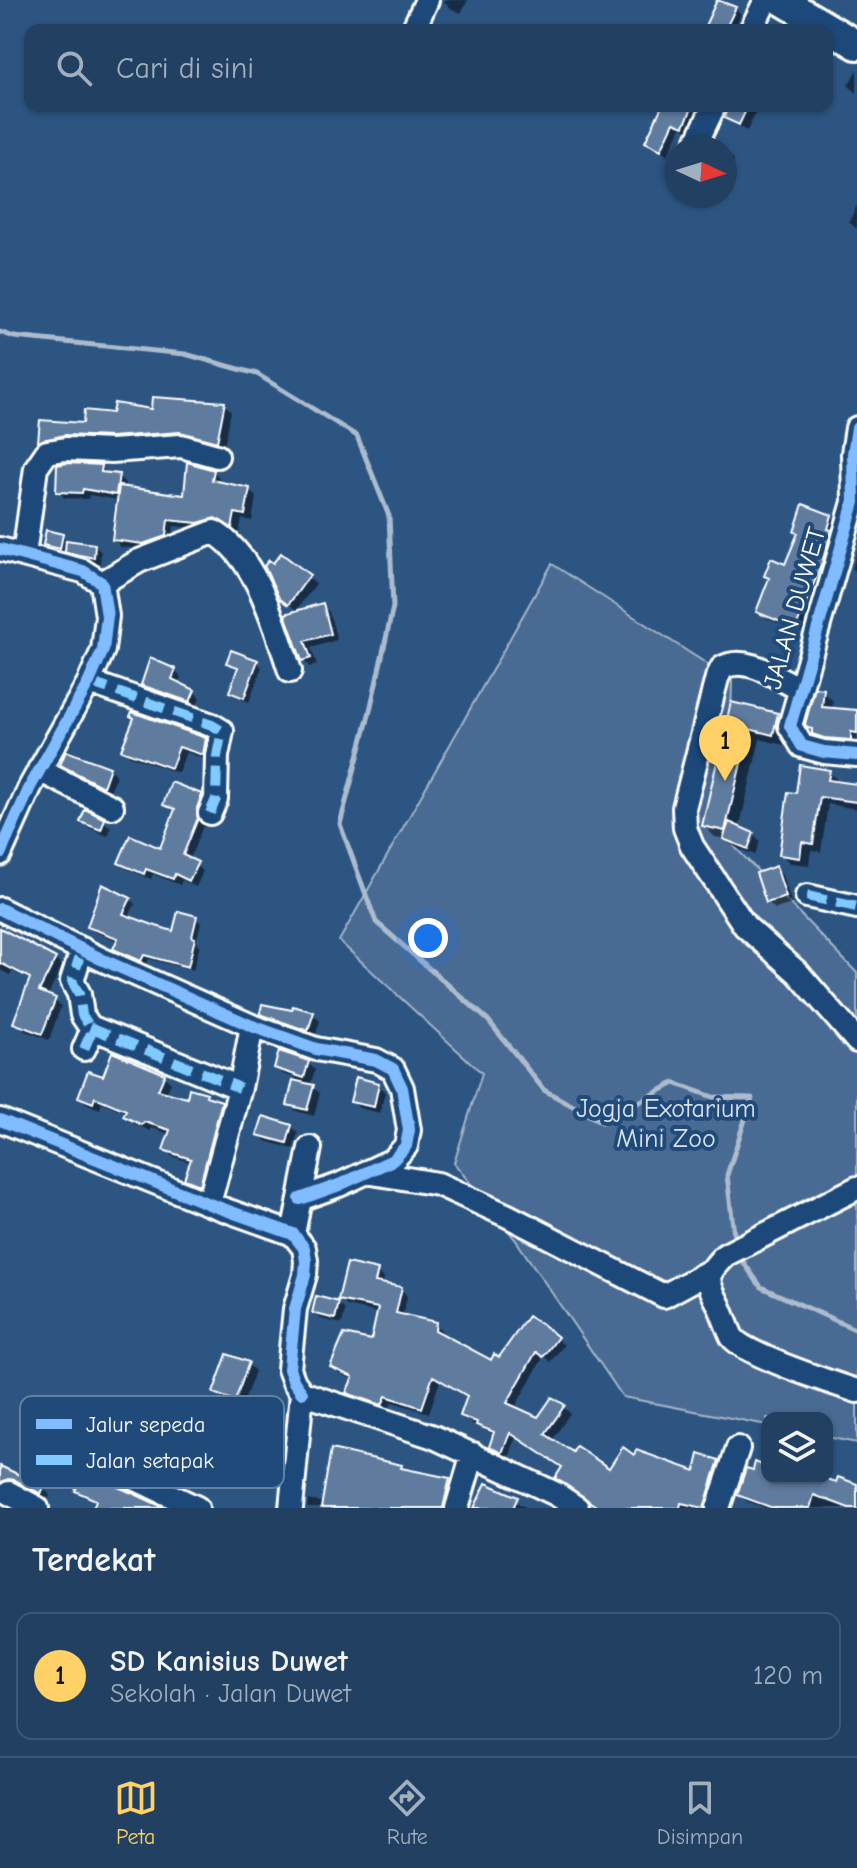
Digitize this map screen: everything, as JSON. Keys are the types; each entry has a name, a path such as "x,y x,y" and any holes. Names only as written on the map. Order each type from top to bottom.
{"main road":[{"path":"781,0 822,24"},
{"path":"833,31 857,45"}],"street":[{"path":"416,24 427,0"},
{"path":"754,24 766,0"},
{"path":"700,136 711,112"},
{"name":"JALAN DUWET","path":"857,428 853,454 854,502 790,726 802,746 857,755"},
{"path":"24,555 36,468 47,452 181,446 217,456"},
{"path":"102,583 139,561 214,532 250,571 265,598 290,671"},
{"path":"0,549 83,571 102,583 107,616 103,650 89,682 39,770 0,854"},
{"path":"800,689 748,664 738,662 722,668 684,808 685,828 692,846 745,926 798,973 857,1041"},
{"path":"89,682 222,731 217,756 216,799 210,813"},
{"path":"39,770 112,807"},
{"path":"807,896 857,907"},
{"path":"0,909 252,1026 316,1049 376,1060 393,1069 402,1088 409,1141 393,1160 300,1199"},
{"path":"82,949 72,981 79,994 82,1015 90,1027 91,1033 84,1049"},
{"path":"209,1204 240,1088 252,1026"},
{"path":"90,1027 240,1088"},
{"path":"0,1120 209,1204 293,1234 304,1248 306,1261 295,1309 289,1369 302,1393 434,1437 556,1494 577,1508"},
{"path":"293,1234 310,1148"},
{"path":"364,1172 438,1184 508,1216 664,1296 754,1242 857,1188"},
{"path":"717,1263 707,1282 732,1336 742,1345 800,1371 857,1391"},
{"path":"291,1508 302,1393"},
{"path":"718,1508 738,1448"},
{"path":"457,1508 473,1454"},
{"path":"155,1488 197,1508"},
{"path":"9,1493 37,1508"}],"green space":[{"name":"Jogja Exotarium Mini Zoo","path":"552,564 732,680 728,840 857,973 857,1443 833,1438 833,1412 761,1412 761,1424 623,1397 515,1239 454,1163 482,1073 339,941"}],"building":[{"path":"717,0 736,7 728,24 706,24"},
{"path":"659,112 690,112 684,126 674,122 661,150 645,142"},
{"path":"726,112 745,112 739,125 724,118"},
{"path":"152,397 225,402 217,442 180,432 111,437 64,435 38,442 40,420 83,423 84,410 112,413 114,403 151,409"},
{"path":"187,462 214,470 212,480 250,488 245,515 235,513 232,528 215,518 198,523 168,520 166,536 143,544 112,540 119,486 184,495"},
{"path":"57,465 102,465 101,472 119,474 116,495 83,489 82,493 56,492"},
{"path":"803,504 832,515 828,529 832,530 796,628 756,612 769,578 764,576 771,558 785,564 798,533 794,532"},
{"path":"46,530 63,534 60,549 43,545"},
{"path":"66,540 95,544 94,558 65,552"},
{"path":"281,553 310,575 288,605 279,598 264,566 269,560 273,563"},
{"path":"323,603 331,634 305,641 311,658 302,661 285,614"},
{"path":"231,650 258,660 244,698 229,692 238,667 226,663"},
{"path":"150,658 176,669 172,679 195,690 190,702 141,685"},
{"path":"815,688 824,689 822,707 857,710 857,733 851,732 851,740 812,734 812,729 805,724"},
{"path":"731,702 778,713 773,735 749,729 725,831 702,826"},
{"path":"132,712 206,738 203,755 179,747 171,768 121,750 134,718 130,716"},
{"path":"66,751 110,767 103,787 60,765"},
{"path":"800,765 830,770 828,780 857,784 857,802 820,797 813,844 802,842 800,858 779,855 788,792 796,793"},
{"path":"171,782 202,794 197,808 198,818 183,855 198,862 189,881 175,874 173,879 146,869 144,874 118,863 130,835 160,848 175,809 163,805"},
{"path":"85,809 105,819 101,830 80,822"},
{"path":"729,822 754,833 748,849 723,839"},
{"path":"776,866 786,897 766,903 756,873"},
{"path":"102,884 131,898 123,914 156,926 173,931 178,911 197,916 188,967 144,955 141,961 113,949 118,938 87,927"},
{"path":"0,928 56,958 39,991 56,998 42,1034 13,1023 30,978 0,963"},
{"path":"262,1004 292,1010 293,1006 314,1012 308,1031 260,1014"},
{"path":"279,1051 309,1061 304,1078 274,1068"},
{"path":"112,1052 165,1074 158,1090 187,1098 189,1088 222,1101 200,1185 184,1179 191,1159 163,1150 170,1130 144,1122 142,1125 123,1116 126,1110 95,1097 93,1103 78,1097 88,1071 103,1076"},
{"path":"356,1077 379,1083 374,1107 350,1102"},
{"path":"293,1080 314,1085 307,1110 287,1105"},
{"path":"263,1116 292,1125 287,1143 257,1135"},
{"path":"347,1263 378,1270 375,1282 402,1287 396,1313 436,1322 435,1330 491,1360 494,1354 499,1357 528,1316 547,1328 558,1337 543,1357 536,1352 507,1403 538,1417 552,1397 565,1405 545,1434 573,1452 576,1446 609,1468 623,1447 634,1455 636,1450 695,1471 699,1454 719,1460 704,1508 681,1503 680,1508 599,1508 555,1478 562,1467 510,1433 502,1453 489,1447 494,1432 460,1416 467,1396 433,1376 422,1408 386,1396 382,1405 346,1393 353,1377 330,1367 344,1334 371,1340 378,1308 338,1300"},
{"path":"316,1296 339,1302 335,1319 312,1313"},
{"path":"227,1354 249,1362 237,1396 213,1393"},
{"path":"331,1449 450,1478 443,1508 321,1508"},
{"path":"755,1462 761,1464 761,1484 833,1484 838,1477 857,1484 857,1508 814,1495 810,1508 773,1508 737,1495 746,1468 753,1470"},
{"path":"0,1466 20,1475 20,1483 8,1479 0,1483"},
{"path":"486,1483 518,1497 513,1508 474,1508"},
{"path":"30,1488 43,1488 41,1494"},
{"path":"76,1488 119,1488 165,1508 93,1508 96,1500 75,1491"}],"waterway":[{"path":"0,332 14,337 185,354 257,374 357,436 389,516 393,607 340,824 376,922 488,1020 544,1090 602,1122 674,1083 713,1097 752,1098 727,1175 735,1243"},
{"path":"739,1256 761,1287 857,1330"}],"marked path":[{"path":"89,682 222,731 217,756 216,799 210,813"},
{"path":"807,896 857,907"},
{"path":"82,949 72,981 79,994 82,1015 90,1027 91,1033 84,1049"},
{"path":"90,1027 240,1088"}],"cycle path":[{"path":"857,428 853,454 854,502 790,726 802,746 857,755"},
{"path":"0,549 83,571 102,583 107,616 103,650 89,682 30,787 0,854"},
{"path":"0,909 101,959 252,1026 316,1049 376,1060 393,1069 402,1088 409,1130 406,1146 393,1160 300,1199"},
{"path":"0,1120 209,1204 293,1234 304,1248 306,1261 295,1309 289,1369 302,1393"}],"place":[{"name":"SD Kanisius Duwet","path":"725,781"}]}
